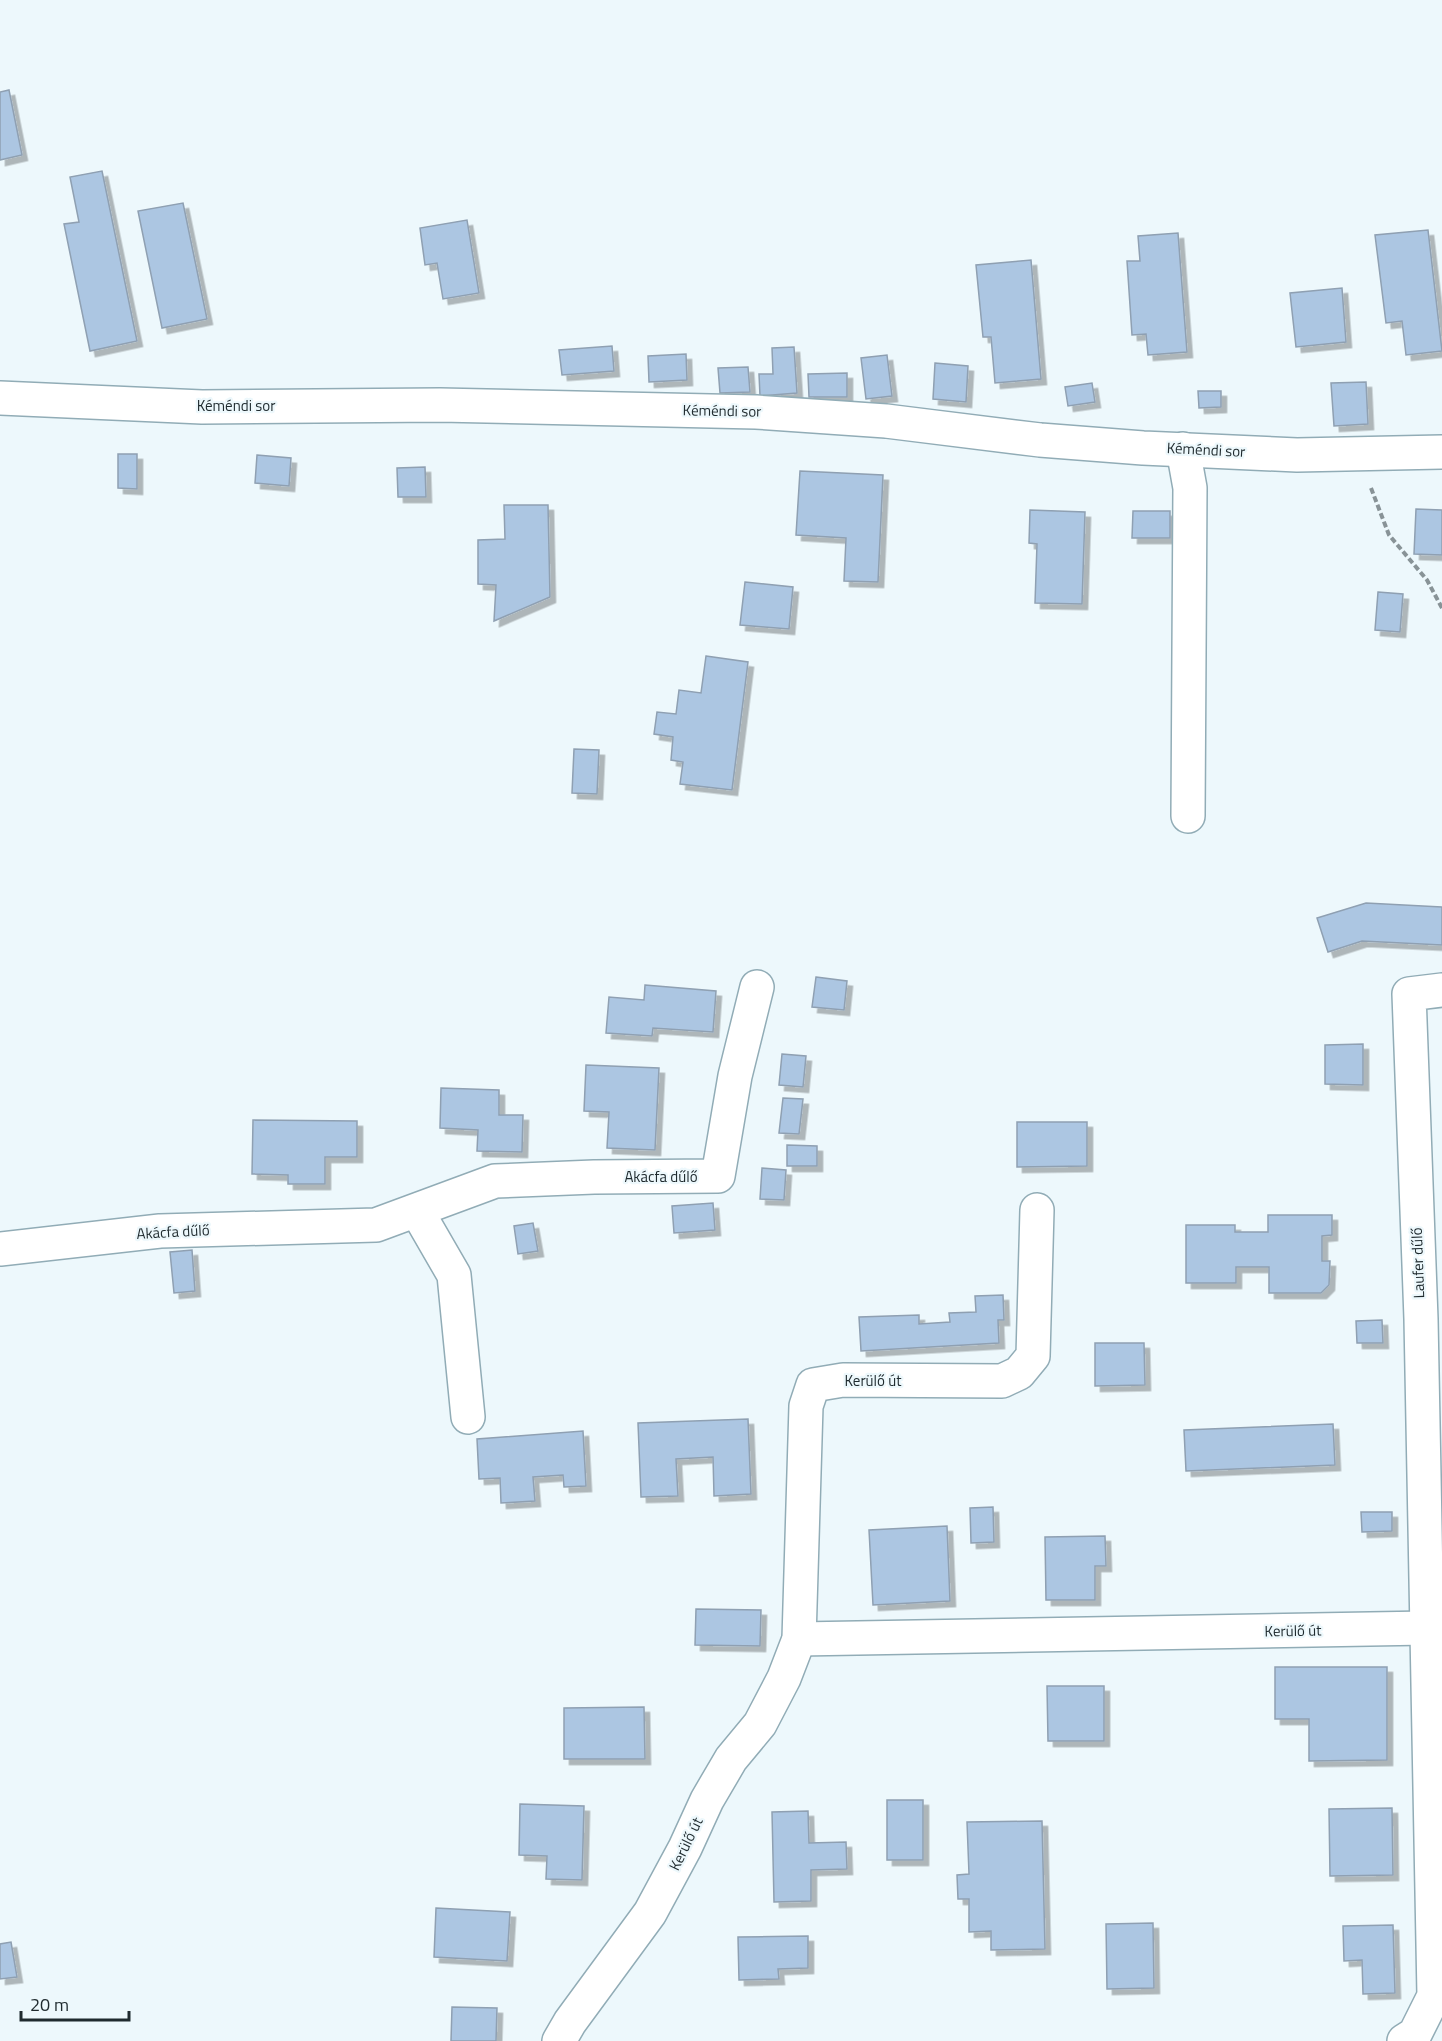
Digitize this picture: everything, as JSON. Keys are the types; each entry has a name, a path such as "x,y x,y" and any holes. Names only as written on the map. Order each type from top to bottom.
{"street":[{"name":"Kéméndi sor","path":"0,398 202,407 440,405 756,412 886,421 1040,440 1183,449 1297,455 1442,452"},
{"path":"1183,449 1190,488 1188,816"},
{"name":"Akácfa dűlő","path":"0,1249 160,1231 376,1225 495,1181 718,1176 735,1076 757,987"},
{"name":"Laufer dűlő","path":"1415,2029 1434,1996 1427,1628 1434,1564 1409,994 1442,990"},
{"name":"Kerülő út","path":"559,2041 570,2022 650,1913 685,1848 707,1800 731,1759 760,1725 799,1640 806,1406 813,1385 843,1380 1002,1381 1019,1373 1033,1356 1037,1210"},
{"path":"417,1211 454,1275 468,1417"},
{"name":"Kerülő út","path":"799,1640 1427,1628"}],"path":[{"path":"1357,454 1389,535 1427,580 1442,608"}],"building":[{"path":"9,90 22,155 0,160 0,92"},
{"path":"102,171 137,341 90,351 64,224 79,222 70,177"},
{"path":"183,203 207,319 162,328 138,211"},
{"path":"467,220 479,293 443,299 437,263 425,265 420,228"},
{"path":"1428,230 1442,351 1406,355 1402,321 1386,323 1375,235"},
{"path":"1178,233 1187,352 1148,355 1146,334 1132,335 1127,261 1140,261 1138,236"},
{"path":"1031,260 1041,379 995,383 991,337 983,337 976,265"},
{"path":"1342,288 1346,342 1296,347 1290,293"},
{"path":"612,346 614,371 562,375 559,350"},
{"path":"794,347 797,393 760,396 759,374 773,374 772,348"},
{"path":"686,354 687,380 649,382 648,356"},
{"path":"887,355 892,396 866,399 861,358"},
{"path":"935,363 968,366 966,402 933,399"},
{"path":"748,367 750,392 720,393 718,368"},
{"path":"847,373 847,397 809,397 808,374"},
{"path":"1366,382 1368,424 1334,426 1331,383"},
{"path":"1092,383 1095,402 1068,406 1065,387"},
{"path":"1198,391 1221,391 1221,407 1199,408"},
{"path":"118,454 137,454 137,489 118,488"},
{"path":"257,455 291,458 289,486 255,483"},
{"path":"425,467 426,497 398,497 397,468"},
{"path":"800,471 883,475 878,582 844,581 846,538 796,535"},
{"path":"504,505 548,505 550,597 494,621 496,585 478,584 478,540 505,539"},
{"path":"1416,509 1442,510 1442,555 1414,554"},
{"path":"1030,510 1085,512 1082,604 1035,603 1037,544 1029,543"},
{"path":"1133,511 1170,511 1170,538 1132,538"},
{"path":"745,582 793,587 789,629 740,625"},
{"path":"1378,592 1403,594 1400,632 1375,630"},
{"path":"706,656 748,662 732,790 680,784 683,762 671,760 673,737 654,734 657,712 676,714 679,690 701,693"},
{"path":"574,749 599,750 597,794 572,793"},
{"path":"1366,903 1442,907 1442,945 1362,941 1328,952 1317,918"},
{"path":"816,977 847,981 844,1010 812,1007"},
{"path":"645,985 716,991 713,1032 653,1028 652,1036 606,1033 609,997 644,1000"},
{"path":"1363,1044 1363,1085 1325,1084 1325,1045"},
{"path":"782,1054 806,1056 803,1087 779,1085"},
{"path":"586,1065 659,1068 655,1150 607,1148 609,1112 584,1111"},
{"path":"441,1088 499,1090 499,1115 523,1115 522,1152 477,1151 478,1130 440,1128"},
{"path":"783,1098 803,1099 799,1134 779,1133"},
{"path":"253,1120 357,1121 357,1157 325,1157 325,1184 288,1184 288,1175 252,1174"},
{"path":"1017,1122 1087,1122 1087,1166 1017,1167"},
{"path":"787,1145 817,1146 817,1166 787,1166"},
{"path":"762,1168 786,1170 784,1200 760,1199"},
{"path":"713,1203 715,1230 674,1233 672,1206"},
{"path":"1268,1215 1332,1215 1332,1235 1322,1236 1322,1261 1330,1261 1329,1285 1321,1293 1269,1293 1269,1267 1236,1267 1236,1283 1186,1283 1186,1225 1235,1225 1235,1232 1268,1232"},
{"path":"533,1223 538,1251 518,1254 514,1226"},
{"path":"192,1250 195,1291 174,1293 170,1252"},
{"path":"1003,1295 1004,1320 998,1320 999,1343 861,1351 859,1317 919,1315 919,1324 950,1322 949,1313 976,1312 975,1296"},
{"path":"1382,1320 1383,1343 1357,1343 1356,1321"},
{"path":"1095,1343 1144,1343 1145,1385 1095,1386"},
{"path":"748,1419 751,1494 714,1496 713,1457 676,1459 678,1496 641,1497 638,1423"},
{"path":"1333,1424 1335,1465 1186,1471 1184,1430"},
{"path":"583,1431 586,1486 564,1487 563,1475 533,1477 535,1501 501,1503 500,1478 479,1479 477,1439"},
{"path":"993,1507 994,1542 971,1543 970,1508"},
{"path":"1361,1512 1392,1512 1392,1531 1362,1532"},
{"path":"947,1526 950,1601 873,1605 869,1530"},
{"path":"1105,1536 1106,1566 1095,1566 1095,1600 1046,1600 1045,1537"},
{"path":"696,1609 761,1610 760,1646 695,1645"},
{"path":"1275,1667 1387,1667 1387,1760 1309,1761 1309,1719 1275,1719"},
{"path":"1047,1686 1104,1686 1104,1741 1048,1741"},
{"path":"644,1707 645,1759 564,1759 564,1708"},
{"path":"887,1800 923,1800 923,1860 887,1860"},
{"path":"520,1804 584,1806 582,1880 546,1879 547,1856 519,1855"},
{"path":"1392,1808 1393,1875 1330,1876 1329,1809"},
{"path":"808,1811 809,1843 846,1842 847,1869 811,1870 811,1901 774,1902 772,1812"},
{"path":"1042,1821 1045,1949 991,1950 991,1931 969,1932 969,1899 958,1899 957,1875 969,1874 967,1822"},
{"path":"436,1908 510,1912 507,1961 434,1957"},
{"path":"1153,1923 1154,1988 1107,1989 1106,1924"},
{"path":"1393,1925 1395,1993 1363,1994 1362,1960 1344,1961 1343,1926"},
{"path":"808,1936 808,1968 778,1969 779,1979 739,1980 738,1937"},
{"path":"11,1942 17,1977 0,1979 0,1944"},
{"path":"452,2007 497,2008 496,2041 451,2041"}]}
